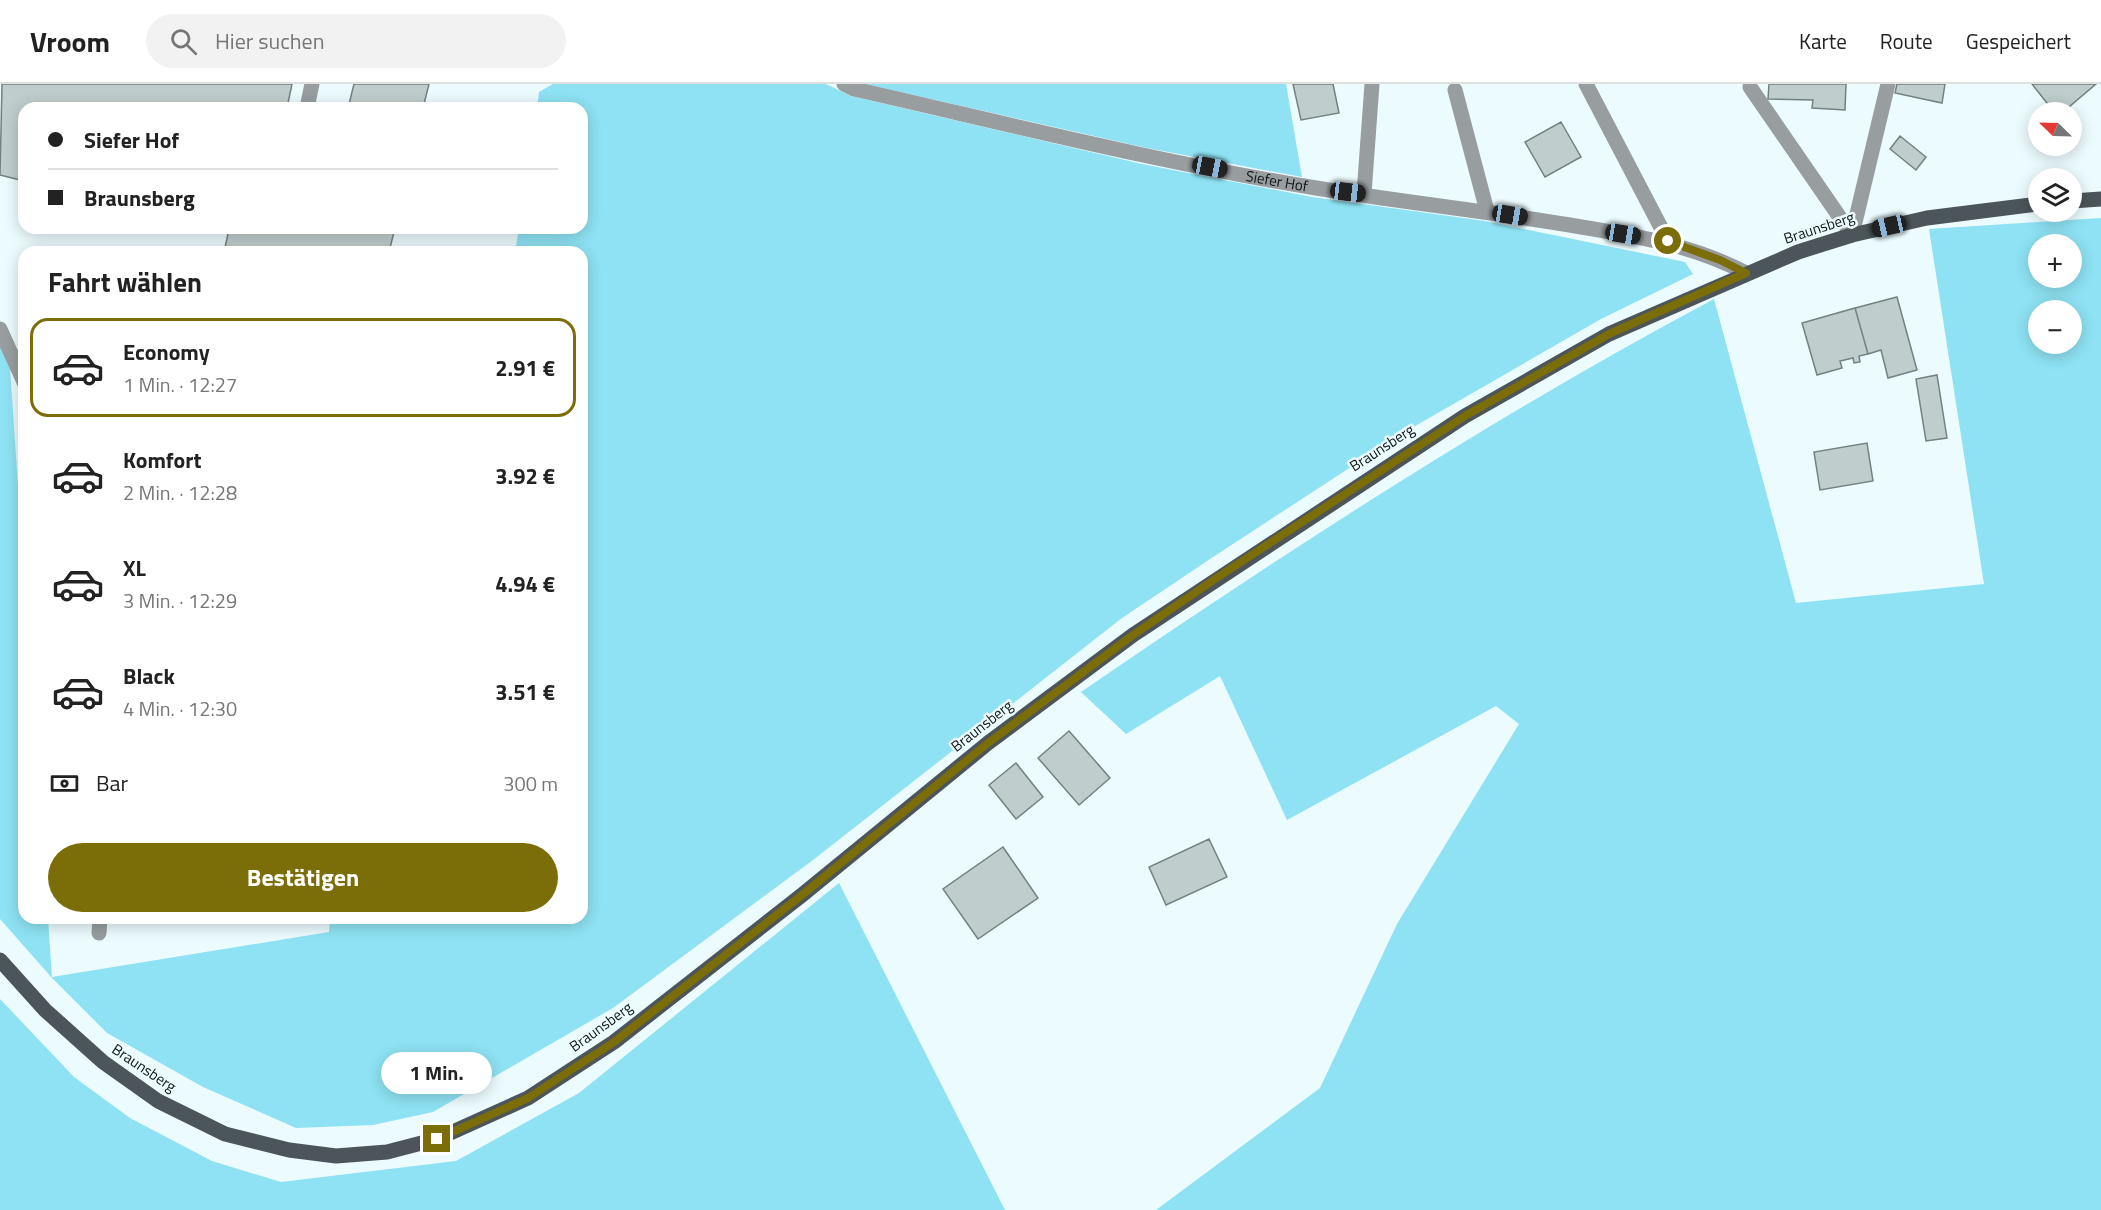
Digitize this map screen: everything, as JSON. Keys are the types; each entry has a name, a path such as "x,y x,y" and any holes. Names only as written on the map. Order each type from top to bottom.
{"main road":[{"path":"2082,200 2101,198"},
{"name":"Braunsberg","path":"0,960 45,1010 103,1062 158,1101 225,1134 289,1150 336,1156 387,1152 437,1139 528,1098 614,1042 802,895 988,743 1133,635 1465,416 1609,334 1798,252 1852,235 1927,218 2028,205"}],"street":[{"path":"308,102 312,84"},
{"name":"Siefer Hof","path":"844,84 854,89 1146,155 1316,188 1487,211 1668,241 1720,260 1746,273"},
{"path":"1364,194 1372,84"},
{"path":"1586,84 1668,241"},
{"path":"1852,235 1888,84"},
{"path":"1750,87 1852,235"},
{"path":"1455,90 1487,211"},
{"path":"0,328 18,368"}],"shaded area":[{"path":"553,84 826,84 851,96 1142,164 1312,197 1485,221 1685,262 1693,274 1601,319 1403,433 1122,618 813,860 613,1008 433,1112 373,1125 296,1128 203,1087 107,1033 52,978 0,919 0,334 8,337 18,486 18,924 48,924 52,977 329,932 330,924 588,924 588,246 516,246 518,234 588,234 588,102 538,102 539,92"},
{"path":"865,84 1286,84 1302,177 1147,148"},
{"path":"2101,218 2101,1210 1156,1210 1320,1088 1397,924 1519,724 1496,706 1287,820 1220,676 1126,734 1081,692 1392,486 1551,390 1714,299 1796,603 1984,584 1929,229 2038,222 2082,222 2082,219"},
{"path":"839,883 1005,1210 0,1210 0,999 74,1077 130,1118 212,1161 281,1182 456,1161 579,1093"}],"building":[{"path":"2,84 292,84 288,102 18,102 18,180 0,175"},
{"path":"354,84 429,84 424,102 350,102"},
{"path":"1293,84 1333,84 1339,113 1301,120"},
{"path":"1769,84 1846,84 1845,110 1812,108 1813,100 1768,99"},
{"path":"1897,84 1945,84 1942,103 1895,93"},
{"path":"2032,84 2096,84 2075,102 2046,102"},
{"path":"1561,122 1581,157 1545,177 1525,142"},
{"path":"1900,136 1926,157 1916,170 1890,149"},
{"path":"228,234 394,234 390,246 225,246"},
{"path":"1897,297 1917,370 1888,378 1881,350 1868,354 1855,308"},
{"path":"1855,308 1868,354 1859,356 1860,362 1854,363 1853,358 1840,361 1842,368 1817,375 1802,323"},
{"path":"1937,375 1947,438 1926,441 1916,379"},
{"path":"1867,443 1873,481 1820,490 1814,452"},
{"path":"1069,731 1110,778 1079,805 1038,758"},
{"path":"1016,763 1043,797 1016,819 989,785"},
{"path":"1209,839 1227,877 1166,905 1149,867"},
{"path":"1003,847 1038,898 978,939 943,889"}],"route":[{"path":"437,1139 528,1098 614,1042 802,895 988,743 1133,635 1221,575 1465,416 1609,334 1746,273 1720,260 1668,241"}]}
